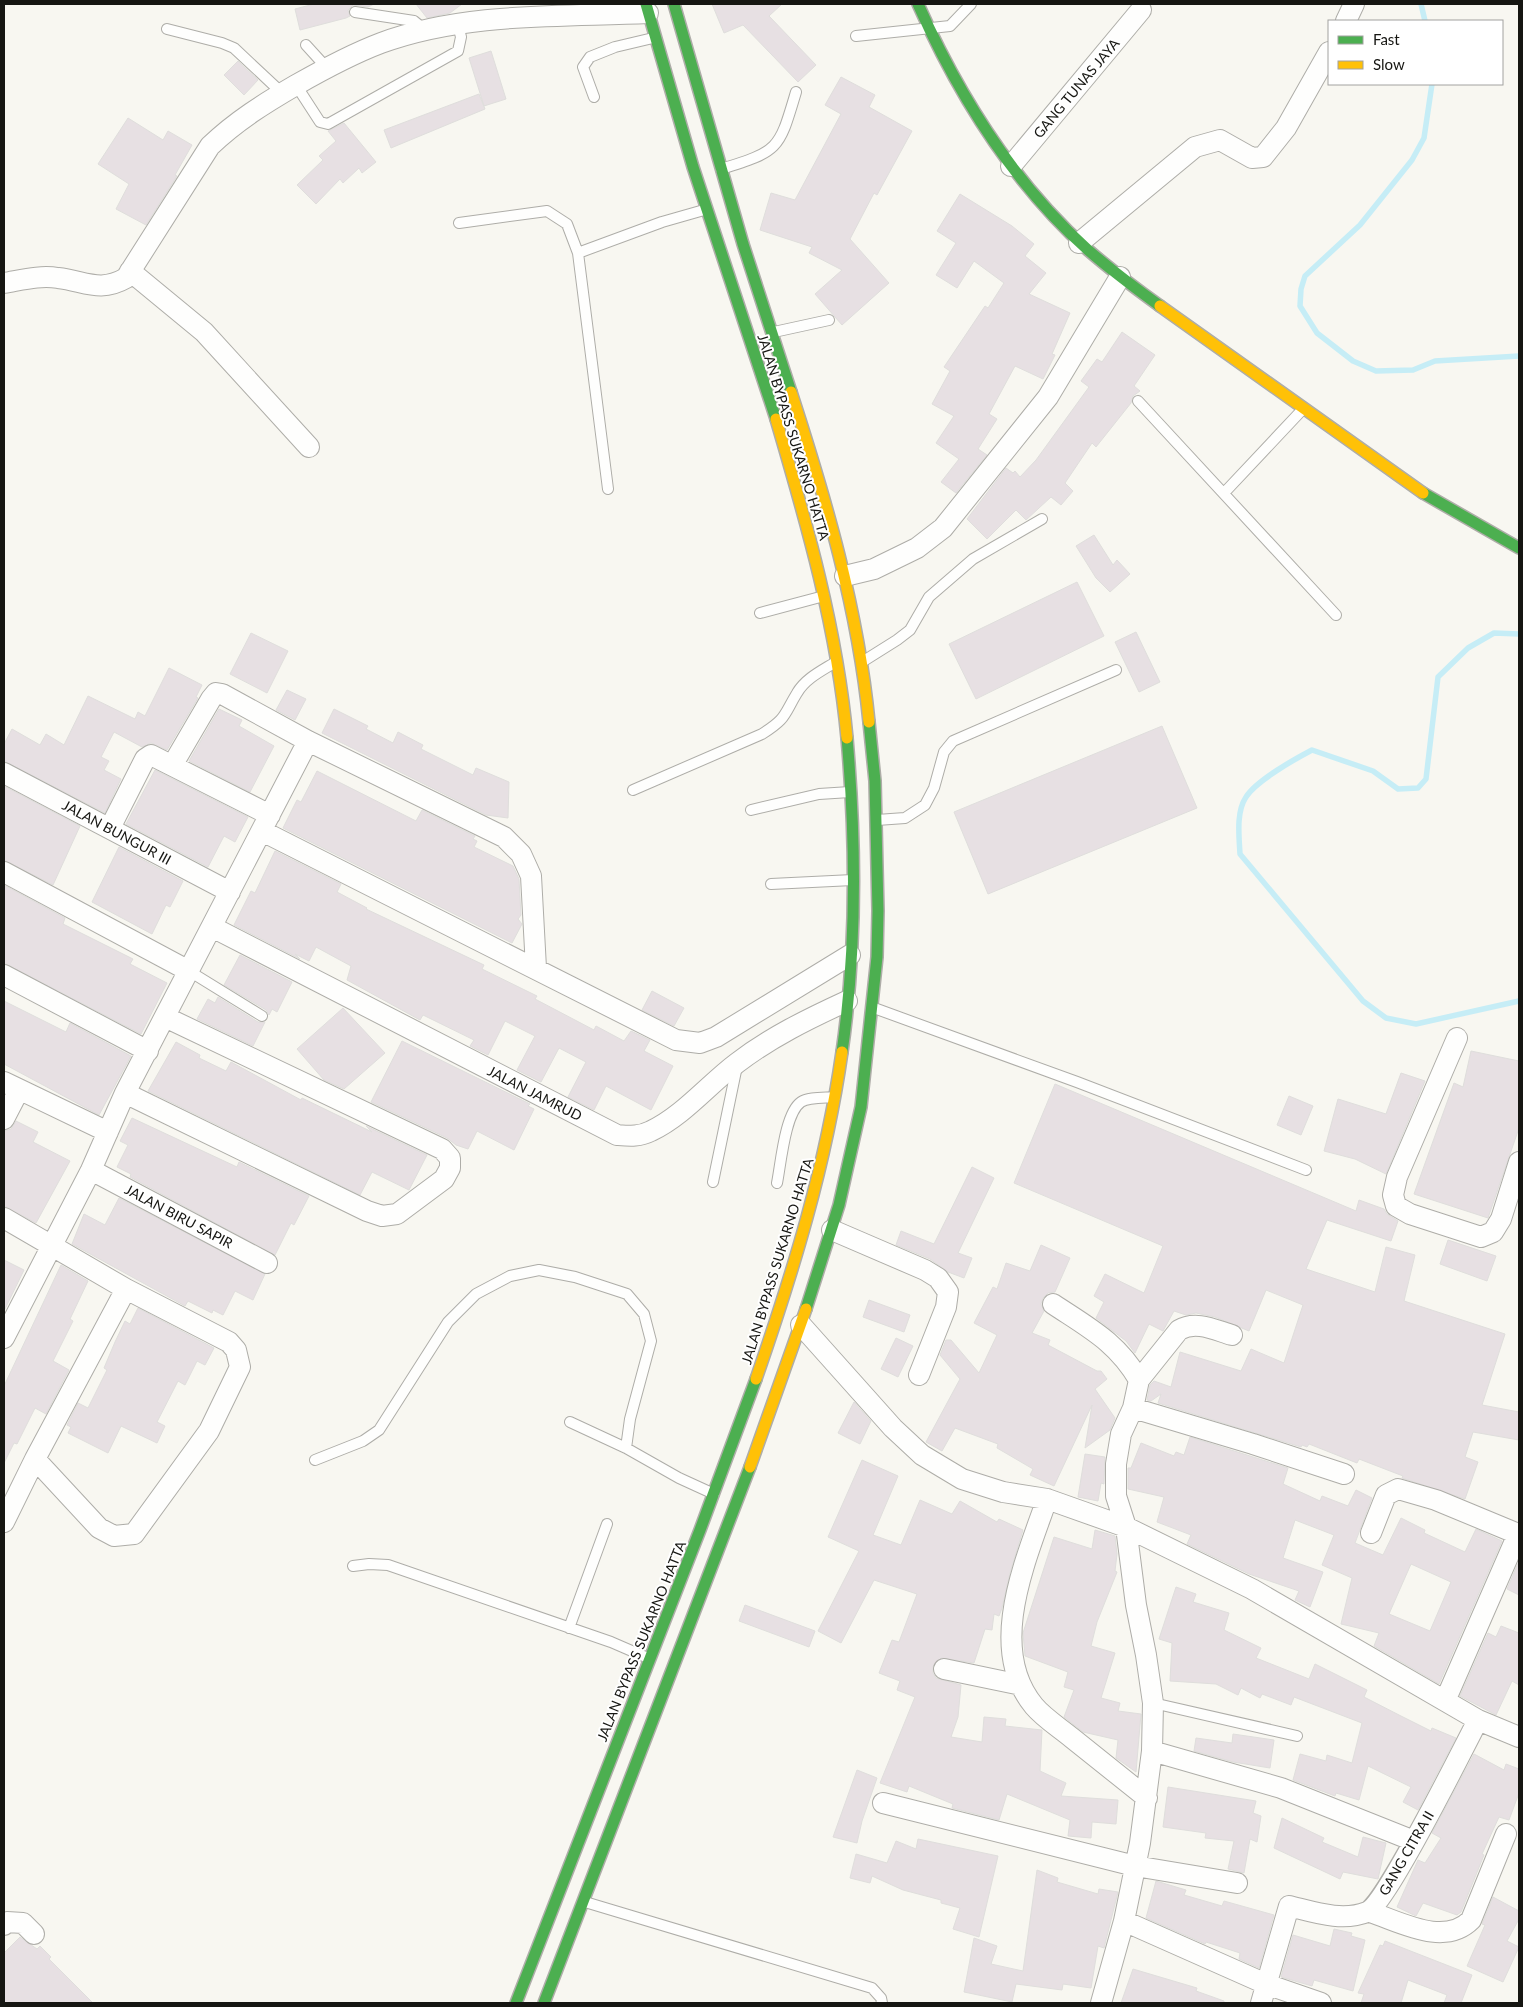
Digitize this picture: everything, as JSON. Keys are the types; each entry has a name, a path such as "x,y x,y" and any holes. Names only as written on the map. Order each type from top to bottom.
{"main road":[{"name":"JALAN BYPASS SUKARNO HATTA","path":"516,2003 715,1495 800,1247 818,1183 836,1097 847,1001 854,880 851,792 837,662 825,595 791,466 705,209 709,173 674,4"},
{"path":"918,4 929,30 968,101 1011,166 1036,198 1079,243 1120,278 1425,494 1519,548"},
{"name":"JALAN BYPASS SUKARNO HATTA","path":"544,2003 585,1902 738,1502 801,1325 832,1230 861,1107 873,1008 878,911 877,820 868,709 845,576 814,463 744,244 709,173 654,38 647,8"},
{"path":"719,250 744,244"},
{"path":"600,1786 599,1800 605,1808 616,1807 625,1797"},
{"path":"580,1837 587,1828 599,1826 606,1834 606,1847"}],"street":[{"path":"1346,20 1354,4"},
{"path":"4,283 35,277 58,278 100,287 115,284 126,278 210,146 229,128 326,67 382,42 458,25 647,8"},
{"name":"GANG TUNAS JAYA","path":"1011,166 1141,10"},
{"path":"1079,243 1195,147 1220,140 1252,158 1263,157 1286,128 1328,54"},
{"path":"130,271 204,332 309,447"},
{"path":"845,576 874,569 917,548 943,528 1048,397 1120,278"},
{"path":"173,764 216,693 222,694 308,741 504,837 521,854 531,876 536,968"},
{"path":"4,1338 10,1313 53,1246 91,1170 125,1092 308,741"},
{"path":"110,828 145,759 152,755 173,764 266,823 655,1032 676,1040 700,1043 716,1037 850,955"},
{"name":"JALAN BUNGUR III","path":"4,773 230,892"},
{"path":"4,872 189,971"},
{"name":"JALAN JAMRUD","path":"212,927 617,1135 634,1137 651,1131 673,1116 738,1062 788,1029 847,1001"},
{"path":"4,975 148,1051"},
{"path":"125,1092 367,1211 382,1216 397,1214 444,1179 450,1168 450,1158 442,1149 165,1017"},
{"path":"1457,1038 1397,1177 1393,1195 1396,1206 1410,1214 1481,1237 1493,1232 1501,1219 1519,1162"},
{"path":"4,1119 11,1086 108,1132"},
{"name":"JALAN BIRU SAPIR","path":"91,1170 267,1263"},
{"path":"4,1218 126,1289 229,1342 236,1350 240,1367 209,1431 134,1534 114,1536 99,1528 35,1459"},
{"path":"832,1230 925,1270 938,1278 948,1292 946,1307 919,1375"},
{"path":"4,1522 35,1459 126,1289"},
{"path":"1053,1304 1110,1343 1128,1361 1139,1380"},
{"path":"801,1325 892,1428 922,1455 962,1479 1003,1492 1047,1499 1126,1527 1252,1589 1478,1720 1519,1737"},
{"path":"1101,2003 1124,1921 1147,1798 1152,1751 1153,1703 1126,1527 1116,1496 1116,1464 1121,1434 1134,1408 1139,1380 1178,1330 1187,1326 1203,1326 1232,1335"},
{"path":"1134,1408 1344,1474"},
{"path":"1371,1533 1386,1495 1398,1489 1436,1500 1519,1534 1445,1701"},
{"path":"1047,1499 1022,1572 1011,1620 1013,1655 1020,1685 1035,1707 1147,1798"},
{"path":"944,1669 1020,1685"},
{"name":"GANG CITRA II","path":"1370,1912 1381,1898 1414,1842 1478,1720"},
{"path":"1152,1751 1281,1788 1414,1842"},
{"path":"883,1803 1135,1866 1237,1884"},
{"path":"1261,2003 1289,1906 1330,1915 1352,1916 1370,1912 1438,1934 1462,1929 1471,1920 1506,1834"},
{"path":"1124,1921 1266,1984 1321,2003"},
{"path":"4,1925 7,1922 23,1923 34,1934"}],"lane":[{"path":"856,36 929,30 950,26 972,4"},
{"path":"355,12 414,21 426,31"},
{"path":"167,29 222,42 234,48 289,89 320,122 328,124 458,51 461,37 458,25"},
{"path":"594,97 584,67 590,57 615,46 654,38"},
{"path":"306,45 326,67"},
{"path":"709,173 754,159 774,147 783,135 796,92"},
{"path":"578,253 662,222 705,209"},
{"path":"459,223 547,211 567,224 578,253 608,489"},
{"path":"772,333 829,320"},
{"path":"1138,401 1336,615"},
{"path":"1224,494 1304,408"},
{"path":"861,662 910,630 929,597 973,559 1042,519"},
{"path":"760,613 825,595"},
{"path":"633,790 762,734 782,722 798,692 813,676 837,662"},
{"path":"877,820 905,818 925,805 934,788 944,752 953,741 1116,670"},
{"path":"751,810 819,794 851,792"},
{"path":"771,884 854,880"},
{"path":"189,971 262,1016"},
{"path":"873,1008 1077,1082 1306,1170"},
{"path":"713,1182 738,1062"},
{"path":"777,1182 790,1117 796,1106 802,1101 836,1097"},
{"path":"315,1460 363,1441 379,1430 448,1322 476,1294 510,1276 539,1270 575,1277 627,1294 644,1314 651,1341 630,1419 626,1448"},
{"path":"570,1422 626,1448 678,1478 715,1495"},
{"path":"569,1628 607,1524"},
{"path":"353,1566 369,1564 388,1565 611,1642 650,1659"},
{"path":"1153,1703 1297,1736"},
{"path":"585,1902 872,1988 882,2003"}],"building":[{"path":"314,4 374,4 368,7 353,5 348,10 350,16 346,18 300,30 295,9"},
{"path":"416,4 462,4 450,13 427,18"},
{"path":"712,4 782,4 769,16 816,65 798,82 743,25 724,33"},
{"path":"491,51 506,99 484,106 469,58"},
{"path":"238,61 258,80 244,95 224,75"},
{"path":"841,77 875,95 869,107 912,131 877,195 874,193 850,239 889,283 842,325 815,294 842,270 809,253 812,247 760,230 771,193 795,200 841,114 825,105"},
{"path":"479,94 485,109 391,148 384,130"},
{"path":"128,118 163,140 168,131 192,145 175,175 177,176 146,225 116,209 129,184 98,164"},
{"path":"344,123 376,162 362,173 359,168 343,183 340,179 316,204 297,185 323,160 319,156 336,141 328,131"},
{"path":"960,194 1012,226 1034,244 1025,256 1046,273 1029,294 1070,313 1052,354 1055,355 1043,379 1015,366 989,414 997,419 978,449 987,455 956,493 941,482 959,459 936,443 954,416 932,404 950,371 944,367 985,306 988,308 1004,283 974,261 957,288 936,275 956,243 937,231"},
{"path":"1122,332 1155,355 1134,386 1140,391 1133,396 1131,403 1096,447 1092,443 1065,483 1073,491 1061,505 1051,497 1026,520 1016,510 987,539 967,519 1006,468 1013,473 1015,471 1020,477 1036,460 1089,387 1081,381 1097,359 1102,362"},
{"path":"1094,535 1113,565 1117,560 1130,574 1110,592 1096,578 1076,546"},
{"path":"1077,582 1104,636 976,699 949,644"},
{"path":"1136,632 1160,682 1139,692 1115,642"},
{"path":"251,633 288,651 267,693 230,674"},
{"path":"169,668 202,685 196,697 198,698 167,750 151,743 142,747 114,732 101,757 109,761 104,770 121,779 105,813 4,761 4,744 12,729 40,745 46,734 64,745 88,696 135,719 138,712 145,716"},
{"path":"287,690 306,699 295,720 276,710"},
{"path":"219,709 242,720 239,726 274,746 250,792 189,761"},
{"path":"334,709 368,726 366,729 393,743 398,732 423,745 421,749 473,775 476,768 509,782 508,818 486,815 322,733"},
{"path":"1162,726 1197,808 988,894 954,812"},
{"path":"155,770 248,817 235,842 224,836 208,867 126,824"},
{"path":"317,771 416,821 422,810 475,836 473,839 477,841 474,847 513,866 519,879 521,915 518,919 522,924 512,943 283,828 297,800 301,802"},
{"path":"4,786 80,826 53,885 4,860"},
{"path":"119,847 183,881 170,907 166,905 152,934 92,902"},
{"path":"275,851 341,884 337,892 366,909 484,965 482,969 537,996 535,999 594,1030 596,1026 624,1041 631,1031 650,1040 644,1051 673,1066 651,1110 606,1086 594,1110 568,1097 586,1062 559,1048 541,1082 517,1070 535,1036 505,1021 488,1055 470,1046 474,1040 423,1015 420,1020 347,980 351,966 316,947 309,961 295,954 300,959 234,925 251,891 255,893"},
{"path":"4,885 65,918 63,924 133,959 130,964 167,983 141,1034 4,963"},
{"path":"240,955 292,982 277,1012 272,1009 269,1015 266,1010 224,985"},
{"path":"652,991 684,1008 674,1026 642,1010"},
{"path":"218,997 258,1022 265,1022 253,1046 197,1019 208,999 215,1003"},
{"path":"4,1001 66,1032 70,1023 131,1056 99,1115 4,1064"},
{"path":"343,1008 385,1053 344,1089 324,1080 297,1049"},
{"path":"402,1041 530,1104 528,1106 534,1109 514,1150 477,1131 468,1149 456,1145 447,1138 371,1102"},
{"path":"176,1042 200,1055 199,1058 226,1071 231,1062 301,1100 302,1098 372,1132 366,1126 427,1155 409,1190 372,1172 360,1195 148,1091"},
{"path":"1471,1051 1519,1061 1519,1128 1488,1218 1414,1194 1454,1083 1463,1087"},
{"path":"1401,1073 1425,1081 1386,1174 1355,1159 1324,1151 1338,1099 1386,1114"},
{"path":"1055,1084 1356,1211 1359,1200 1384,1209 1387,1214 1398,1221 1391,1241 1327,1220 1306,1269 1375,1292 1386,1247 1415,1255 1404,1301 1505,1334 1482,1405 1519,1412 1519,1440 1473,1432 1465,1457 1478,1462 1465,1499 1402,1478 1403,1476 1359,1459 1357,1463 1309,1444 1307,1447 1302,1445 1301,1447 1158,1403 1161,1394 1151,1401 1147,1400 1150,1385 1154,1381 1171,1387 1180,1352 1241,1371 1251,1349 1284,1363 1303,1305 1266,1290 1249,1331 1215,1317 1196,1313 1186,1315 1174,1311 1163,1331 1149,1324 1135,1353 1126,1341 1096,1318 1104,1302 1094,1296 1105,1274 1144,1293 1163,1246 1014,1183"},
{"path":"1289,1096 1313,1106 1301,1135 1277,1125"},
{"path":"132,1118 237,1167 239,1162 309,1196 294,1225 291,1223 275,1255 130,1177 131,1174 117,1167 128,1145 120,1141"},
{"path":"16,1121 38,1132 33,1142 70,1161 36,1223 4,1206 4,1131 11,1129"},
{"path":"972,1167 994,1178 958,1253 972,1258 964,1278 948,1272 930,1259 896,1245 901,1231 934,1244"},
{"path":"119,1198 265,1274 253,1300 235,1291 223,1315 213,1310 212,1313 188,1301 185,1306 72,1244 84,1214 105,1225"},
{"path":"1448,1240 1496,1256 1487,1281 1440,1264"},
{"path":"1041,1245 1070,1258 1055,1292 1048,1293 1043,1298 1041,1304 1044,1311 1032,1333 1050,1340 1048,1345 1097,1371 1101,1371 1107,1379 1095,1389 1115,1418 1110,1430 1085,1448 1092,1405 1054,1486 1030,1475 1033,1469 997,1448 998,1444 955,1428 942,1451 926,1442 960,1379 940,1355 946,1340 951,1340 979,1373 997,1335 974,1323 993,1287 997,1289 1006,1263 1030,1271"},
{"path":"4,1260 24,1270 4,1311"},
{"path":"61,1265 88,1281 70,1319 73,1321 53,1361 69,1370 46,1414 35,1408 17,1444 14,1443 4,1463 4,1386"},
{"path":"869,1300 910,1315 904,1332 863,1317"},
{"path":"138,1308 214,1348 205,1365 197,1361 185,1385 178,1381 157,1422 165,1426 157,1443 121,1426 108,1453 68,1433 71,1427 67,1425 78,1403 88,1408 107,1370 104,1368 125,1321 130,1324"},
{"path":"896,1338 913,1346 898,1377 881,1369"},
{"path":"854,1402 871,1421 860,1444 838,1433"},
{"path":"1190,1437 1288,1468 1283,1484 1320,1501 1322,1496 1348,1506 1356,1490 1372,1498 1355,1543 1383,1555 1401,1518 1425,1530 1424,1533 1465,1552 1476,1529 1502,1541 1439,1684 1374,1646 1379,1633 1341,1624 1352,1578 1322,1565 1334,1535 1295,1520 1283,1558 1323,1572 1310,1607 1295,1600 1299,1591 1249,1574 1187,1544 1191,1535 1157,1522 1164,1497 1128,1489 1128,1468 1131,1468 1141,1443 1174,1456 1176,1452 1184,1455","holes":["1411,1564 1451,1582 1430,1631 1389,1614"]},
{"path":"1085,1454 1105,1457 1104,1484 1101,1483 1098,1501 1078,1497"},
{"path":"862,1460 898,1476 873,1535 901,1545 920,1500 952,1514 960,1501 997,1522 999,1519 1023,1530 1002,1608 999,1616 994,1614 992,1630 985,1629 974,1663 941,1658 933,1666 933,1673 936,1678 961,1685 958,1717 951,1737 982,1742 984,1717 1006,1719 1005,1726 1042,1730 1040,1771 1066,1783 1061,1796 1118,1800 1116,1824 1092,1822 1091,1838 1068,1836 1070,1820 1007,1794 999,1820 952,1808 953,1804 909,1786 907,1792 880,1783 915,1697 897,1690 900,1681 879,1673 892,1640 899,1642 917,1594 874,1580 841,1643 818,1631 859,1551 828,1537"},
{"path":"1095,1530 1115,1536 1117,1554 1115,1571 1117,1572 1097,1622 1091,1646 1115,1653 1101,1698 1120,1703 1118,1711 1141,1714 1136,1772 1116,1758 1118,1740 1083,1732 1064,1717 1074,1690 1064,1687 1068,1672 1025,1656 1023,1633 1054,1537 1092,1549"},
{"path":"1519,1561 1519,1595 1507,1589"},
{"path":"1176,1587 1196,1594 1193,1602 1229,1613 1224,1630 1261,1648 1256,1658 1309,1679 1315,1664 1367,1690 1364,1697 1431,1731 1432,1728 1456,1738 1418,1810 1403,1802 1411,1787 1368,1766 1359,1800 1336,1793 1335,1796 1293,1780 1300,1754 1326,1761 1327,1755 1352,1763 1362,1723 1294,1697 1291,1705 1262,1694 1260,1698 1241,1688 1238,1695 1216,1684 1170,1681 1172,1643 1159,1639"},
{"path":"745,1605 815,1631 809,1647 739,1621"},
{"path":"1501,1626 1519,1633 1519,1685 1512,1681 1496,1715 1460,1696 1488,1633 1496,1637"},
{"path":"1233,1734 1274,1740 1270,1768 1233,1762 1194,1751 1196,1738 1232,1743"},
{"path":"1474,1754 1504,1770 1506,1764 1519,1769 1519,1793 1509,1820 1499,1817 1482,1854 1484,1855 1461,1912 1457,1915 1423,1903 1416,1916 1397,1907 1418,1860 1425,1863 1441,1838 1432,1833"},
{"path":"857,1770 877,1778 862,1821 857,1843 833,1837"},
{"path":"1168,1787 1256,1801 1253,1813 1261,1816 1257,1842 1250,1839 1244,1873 1228,1869 1234,1841 1205,1838 1206,1833 1163,1827"},
{"path":"1282,1818 1324,1838 1322,1842 1358,1857 1363,1837 1386,1843 1378,1879 1343,1872 1340,1879 1274,1848"},
{"path":"918,1839 998,1856 979,1937 953,1929 960,1908 941,1903 941,1900 903,1890 872,1876 870,1883 850,1878 856,1854 887,1863 896,1841 916,1849"},
{"path":"1037,1870 1058,1878 1057,1882 1098,1894 1099,1889 1118,1892 1104,1948 1098,1946 1091,1988 1063,1984 1062,1990 1016,1984 1012,2002 964,1992 974,1938 997,1946 991,1964 1023,1971"},
{"path":"1156,1881 1186,1890 1184,1895 1222,1906 1224,1901 1274,1915 1259,1968 1239,1959 1240,1953 1206,1942 1205,1944 1146,1918"},
{"path":"1493,1897 1519,1911 1519,1919 1507,1941 1519,1947 1503,1982 1467,1966 1485,1925 1482,1924"},
{"path":"1334,1929 1352,1933 1351,1936 1365,1940 1353,1991 1314,1980 1312,1986 1281,1977 1293,1935 1330,1946"},
{"path":"20,1937 37,1949 40,1946 51,1957 49,1959 93,2003 4,2003 4,1953"},
{"path":"1385,1941 1472,1975 1461,2003 1444,2003 1447,1995 1408,1980 1401,2003 1361,2003 1364,1994 1358,1993 1380,1945 1383,1946"},
{"path":"1133,1969 1197,1988 1196,1991 1224,2001 1224,2003 1121,2003"}],"waterway":[{"path":"1421,4 1425,20"},
{"path":"1432,85 1424,138 1412,160 1360,225 1305,276 1301,289 1300,306 1317,333 1353,361 1376,371 1413,370 1435,361 1519,356"},
{"path":"1519,634 1494,633 1468,648 1438,677 1426,779 1418,788 1398,789 1373,771 1312,750 1258,784 1246,797 1239,817 1240,854 1363,1001 1386,1018 1416,1024 1519,1001"}],"traffic: fast":[{"path":"646,4 693,167 776,419"},
{"path":"674,4 743,244 791,392"},
{"path":"918,4 951,72 970,104 990,136 1035,196 1088,250 1160,306"},
{"path":"1423,493 1519,548"},
{"path":"806,1309 839,1205 861,1107 877,957 878,911 875,781 869,722"},
{"path":"842,1052 850,974 854,895 852,816 847,738"},
{"path":"516,2003 700,1530 756,1379"},
{"path":"544,2003 750,1467"}],"traffic: slow":[{"path":"1160,306 1423,493"},
{"path":"791,392 828,514 849,596 864,680 869,722"},
{"path":"776,419 799,498 828,617 836,657 847,738"},
{"path":"756,1379 783,1299 818,1177 842,1052"},
{"path":"750,1467 806,1309"}]}
